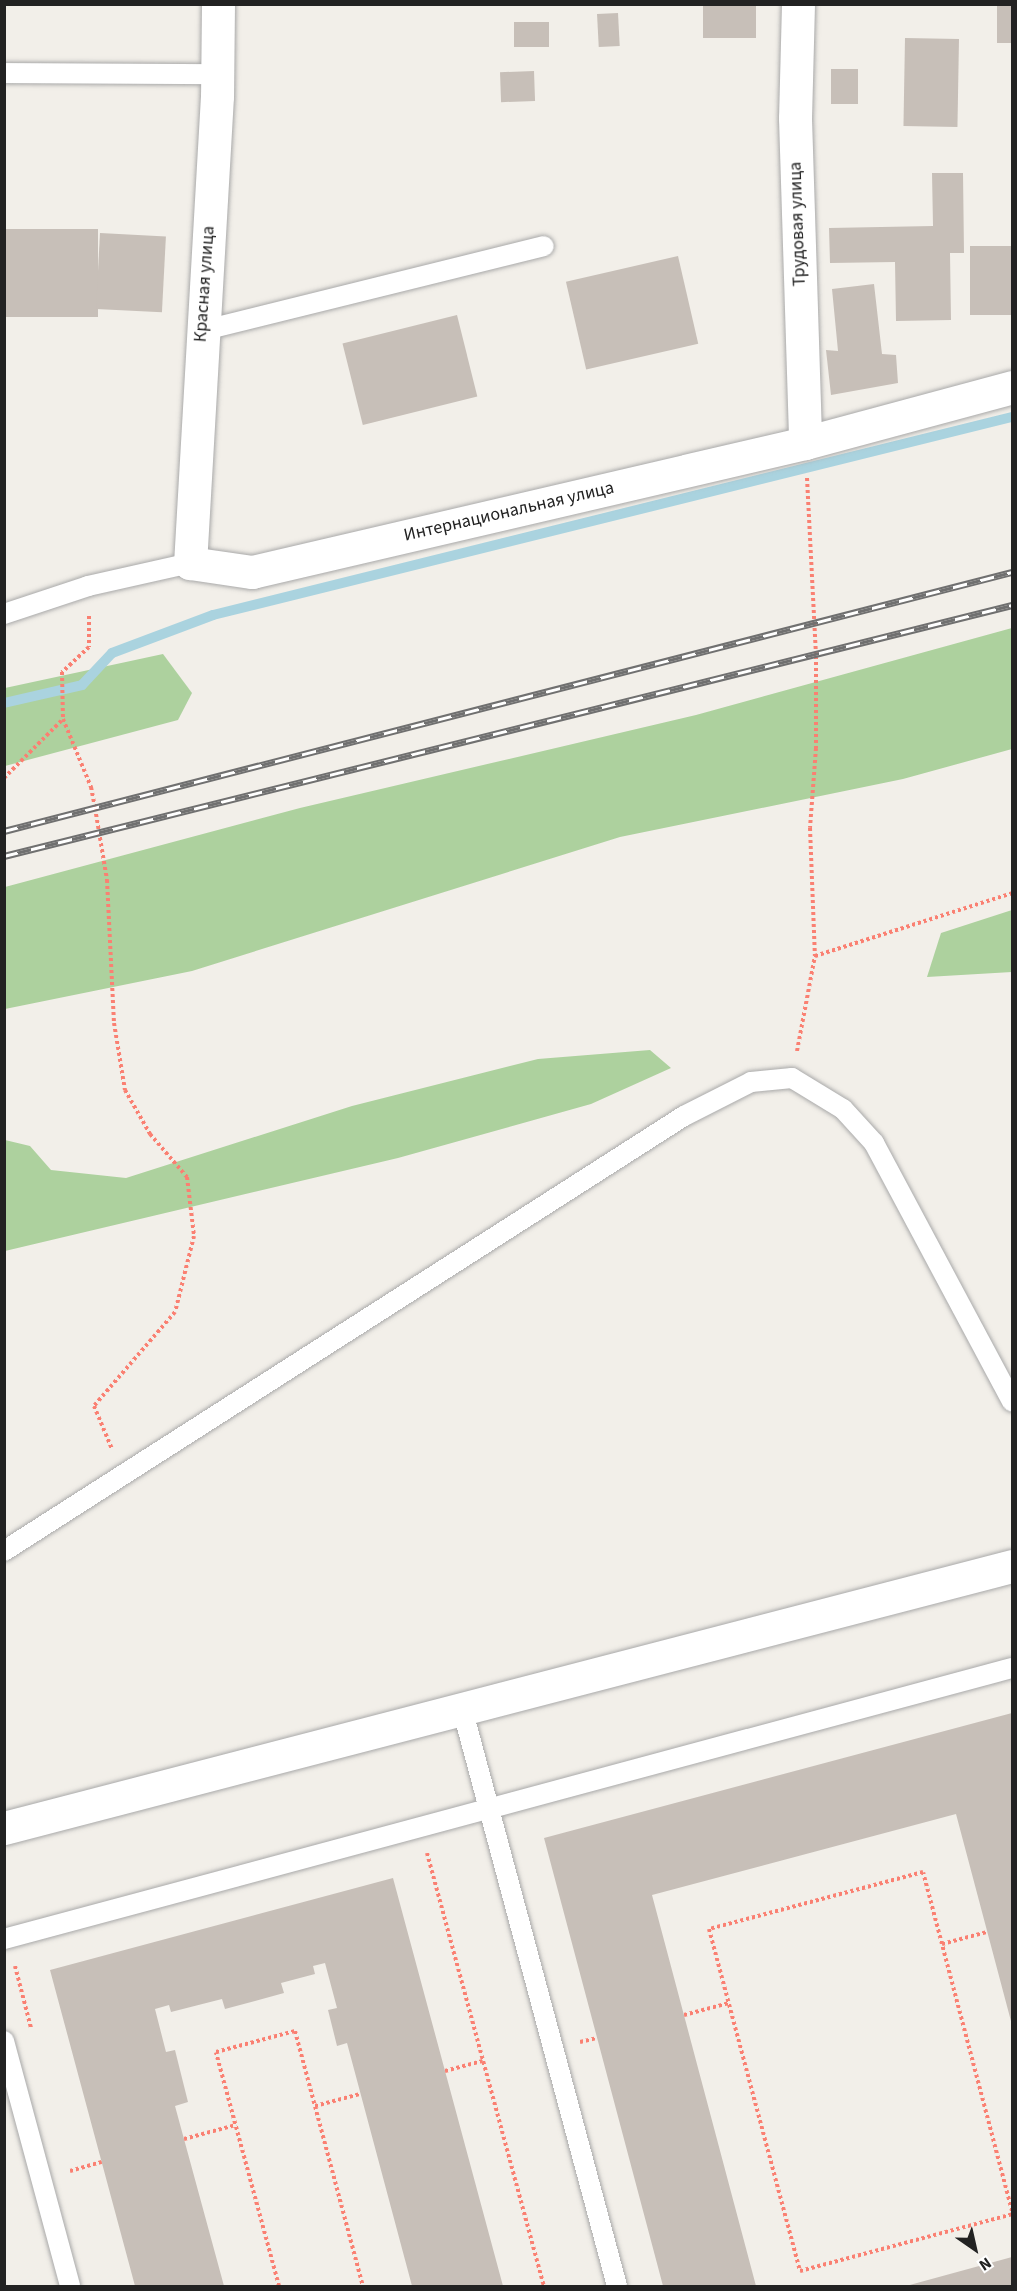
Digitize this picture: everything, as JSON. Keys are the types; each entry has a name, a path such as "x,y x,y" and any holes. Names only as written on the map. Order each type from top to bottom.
{"street":[{"name":"Красная улица","path":"190,563 201,331 217,74 218,4"},
{"name":"Трудовая улица","path":"798,4 795,118 805,443"},
{"name":"Интернациональная улица","path":"190,563 252,572 805,443 1012,387"},
{"path":"4,1828 1012,1566"}],"lane":[{"path":"4,73 217,74"},
{"path":"201,331 544,246"},
{"name":"Интернациональная улица","path":"4,615 88,586 190,563"},
{"path":"4,1551 127,1476 684,1116 751,1082 792,1078 843,1109 874,1143 1012,1401"},
{"path":"4,1939 1012,1668"},
{"path":"462,1708 617,2286"},
{"path":"4,2041 70,2286"}],"path":[{"path":"792,1078 815,956 810,828 816,656 807,484"},
{"path":"89,647 62,672 63,719 91,787 95,808 107,880 114,1023 125,1090 150,1134 188,1177 194,1236 175,1312 94,1407 102,1432 127,1476"},
{"path":"4,778 63,719"},
{"path":"815,956 1012,893"},
{"path":"427,1849 544,2286"},
{"path":"922,1872 942,1944 1012,2213 800,2271 709,1929 922,1872"},
{"path":"942,1944 987,1932"},
{"path":"684,2015 729,2003"},
{"path":"279,2286 216,2052 295,2031 363,2286"},
{"path":"445,2071 483,2061"},
{"path":"315,2106 360,2094"},
{"path":"184,2139 236,2126"},
{"path":"70,2171 102,2162"}],"green space":[{"path":"1012,628 1012,749 903,779 620,837 192,971 5,1009 5,887 300,808 696,715"},
{"path":"163,654 192,693 178,720 5,766 5,688"},
{"path":"1012,910 1012,972 927,977 941,933"},
{"path":"650,1050 671,1068 591,1104 398,1158 5,1251 5,1140 30,1146 51,1170 126,1178 352,1106 538,1059"}],"building":[{"path":"703,4 756,4 756,38 703,38"},
{"path":"997,4 1012,4 1012,43 997,43"},
{"path":"618,13 620,46 599,47 597,14"},
{"path":"514,22 549,22 549,47 514,47"},
{"path":"905,38 959,39 957,127 903,126"},
{"path":"831,69 858,69 858,104 831,104"},
{"path":"534,71 535,101 501,102 500,72"},
{"path":"932,173 963,173 964,253 950,253 951,320 896,321 895,262 830,263 829,228 933,226"},
{"path":"4,229 98,229 98,317 4,317"},
{"path":"100,233 166,236 162,312 96,309"},
{"path":"970,246 1012,246 1012,315 970,315"},
{"path":"678,256 698,344 586,370 566,282"},
{"path":"874,284 882,354 896,355 898,383 831,395 826,350 838,351 832,289"},
{"path":"457,315 477,397 363,425 343,344"},
{"path":"1012,1713 1012,2025 956,1814 652,1895 756,2286 663,2286 544,1838"},
{"path":"393,1878 503,2286 412,2286 347,2043 337,2046 328,2010 337,2008 325,1963 313,1966 315,1974 281,1983 284,1993 255,2001 225,2009 222,1999 171,2012 169,2005 155,2009 166,2052 175,2050 188,2102 175,2106 224,2286 135,2286 50,1970"},
{"path":"1012,2257 1012,2286 906,2286"}],"waterway":[{"path":"4,703 82,685 112,653 213,615 1012,417"}],"railway":[{"path":"4,831 1012,572"},
{"path":"4,856 1012,605"}]}
